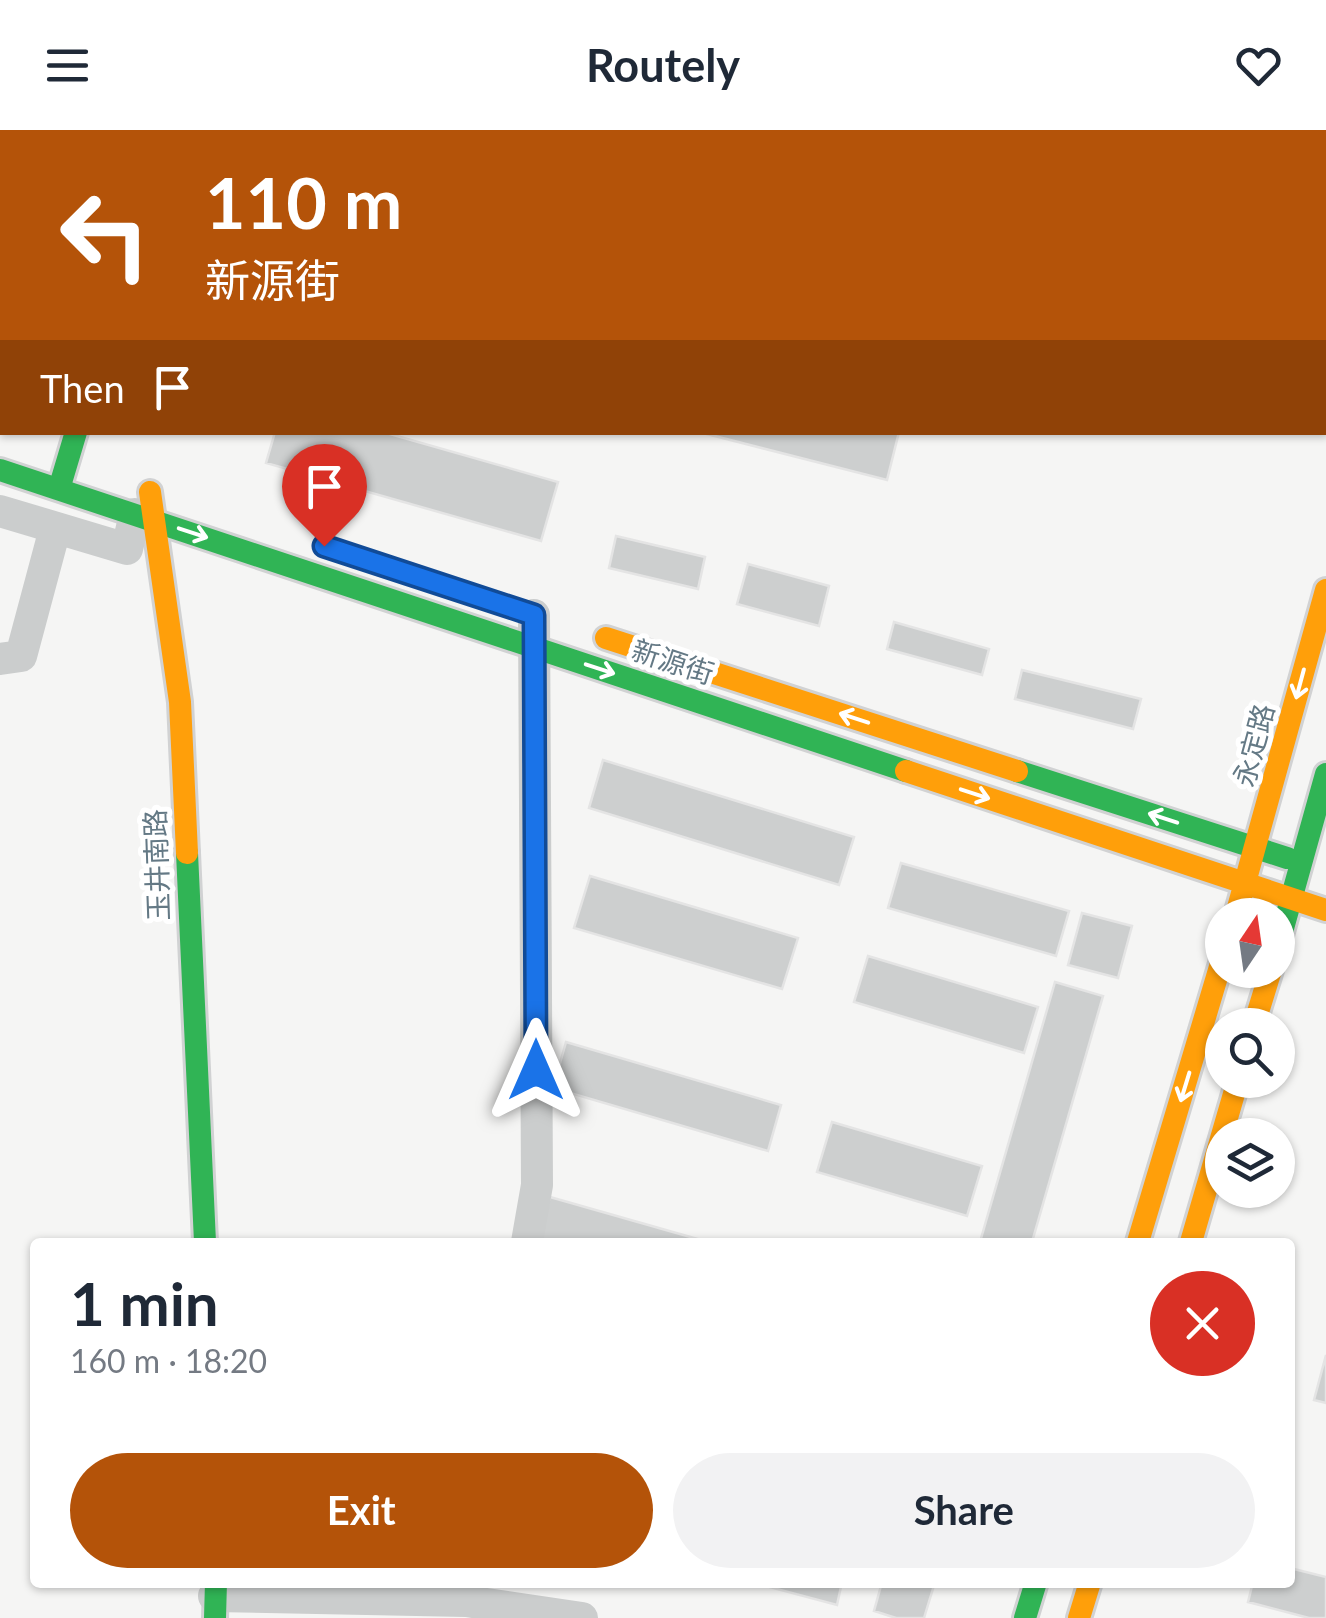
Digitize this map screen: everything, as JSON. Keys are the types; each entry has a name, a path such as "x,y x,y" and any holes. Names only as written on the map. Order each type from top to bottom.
{"main road":[{"path":"59,489 75,435"},
{"name":"新源街","path":"0,470 59,489 148,499 535,623 1288,898"},
{"name":"玉井南路","path":"148,499 180,702 205,1238"},
{"name":"永定路","path":"1241,898 1326,590"},
{"name":"新源街","path":"590,633 1326,870"},
{"path":"1291,898 1326,774"},
{"name":"新源街","path":"1295,900 1326,910"},
{"path":"1139,1238 1214,988"},
{"path":"1192,1238 1233,1098"},
{"path":"1025,1618 1034,1588"},
{"path":"1079,1618 1088,1588"}],"street":[{"path":"0,512 128,549 148,499"},
{"path":"0,659 21,656 55,530"},
{"path":"528,1238 537,1185 535,623"},
{"path":"215,1598 467,1592 582,1618"}],"building":[{"path":"274,435 394,435 558,482 541,541 266,463"},
{"path":"711,435 898,435 887,480"},
{"path":"616,536 705,557 698,589 609,568"},
{"path":"748,564 829,586 819,626 737,604"},
{"path":"894,622 989,649 982,675 887,649"},
{"path":"1022,670 1141,699 1133,729 1015,699"},
{"path":"603,760 854,837 839,885 589,808"},
{"path":"901,863 1069,911 1056,956 888,908"},
{"path":"590,876 798,938 782,989 574,928"},
{"path":"1082,913 1132,926 1118,978 1068,965"},
{"path":"868,956 1038,1007 1024,1053 854,1002"},
{"path":"1055,982 1103,996 1033,1238 981,1238"},
{"path":"566,1042 781,1105 768,1151 553,1088"},
{"path":"832,1122 982,1166 967,1216 817,1172"},
{"path":"550,1197 694,1238 538,1238"},
{"path":"1326,1355 1326,1403 1314,1400"},
{"path":"1295,1569 1326,1577 1326,1618 1309,1618 1248,1602 1252,1588 1295,1588"},
{"path":"773,1588 841,1588 837,1605"},
{"path":"880,1588 933,1588 924,1618 896,1618 874,1611"}],"traffic: fast":[{"path":"59,489 75,435"},
{"path":"0,470 906,771"},
{"path":"1017,771 1287,858"},
{"path":"1291,898 1326,774"},
{"path":"187,853 205,1238"},
{"path":"215,1618 216,1588"},
{"path":"1025,1618 1034,1588"}],"traffic: slow":[{"path":"150,492 180,702 187,853"},
{"path":"1241,898 1326,590"},
{"path":"606,638 1017,771"},
{"path":"906,771 1326,910"},
{"path":"1139,1238 1214,988"},
{"path":"1259,1008 1265,988"},
{"path":"1192,1238 1233,1098"},
{"path":"1079,1618 1088,1588"}],"route":[{"path":"324,546 534,615 536,1070"}]}
